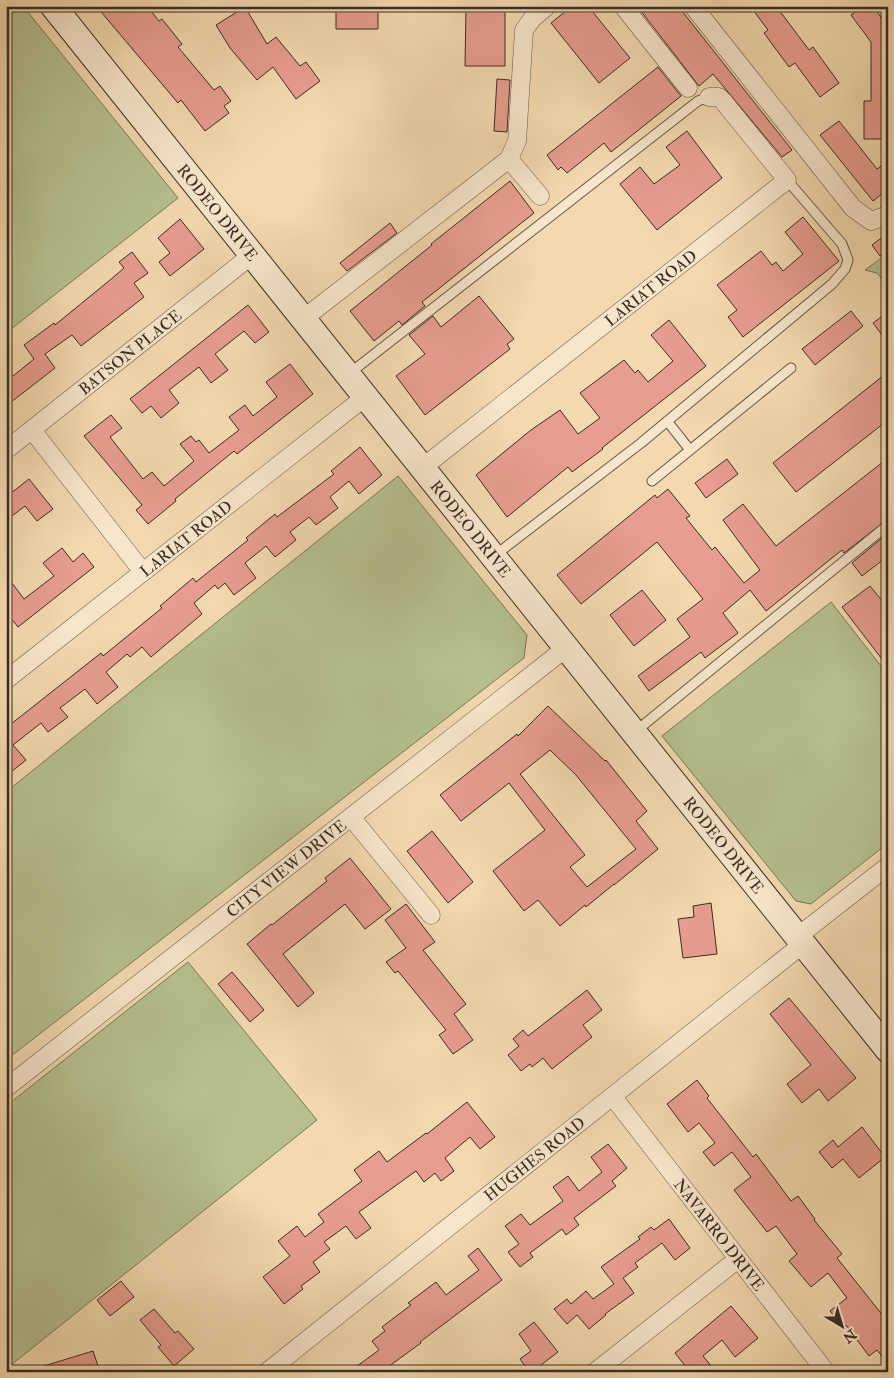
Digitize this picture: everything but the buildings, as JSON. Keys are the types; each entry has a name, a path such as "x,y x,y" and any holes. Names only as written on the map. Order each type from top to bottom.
{"street":[{"name":"RODEO DRIVE","path":"53,6 888,1050"},
{"path":"304,319 509,160 516,141 524,30 532,19 547,6"},
{"path":"623,6 698,95 719,97 723,101 787,180"},
{"path":"693,6 853,208 871,221 888,215"},
{"path":"509,160 540,196"},
{"name":"LARIAT ROAD","path":"422,468 787,180"},
{"name":"BATSON PLACE","path":"6,450 252,255"},
{"name":"LARIAT ROAD","path":"6,680 365,397"},
{"path":"32,430 143,572"},
{"name":"CITY VIEW DRIVE","path":"6,1088 566,648"},
{"path":"351,817 431,915"},
{"name":"HUGHES ROAD","path":"267,1372 613,1097 888,866"},
{"name":"NAVARRO DRIVE","path":"613,1097 826,1372"},
{"path":"595,1372 738,1258"}],"lane":[{"path":"348,375 698,95"},
{"path":"493,557 667,421 832,284 845,269 848,260 842,244 787,180"},
{"path":"652,481 791,368"},
{"path":"667,421 690,450"},
{"path":"634,733 888,525"}],"green space":[{"path":"6,6 23,6 178,198 6,333"},
{"path":"888,253 888,286 877,273 865,270"},
{"path":"398,476 527,635 524,658 6,1060 6,792"},
{"path":"831,602 888,675 888,843 811,904 796,901 662,736"},
{"path":"188,962 317,1120 6,1369 6,1106"}]}
